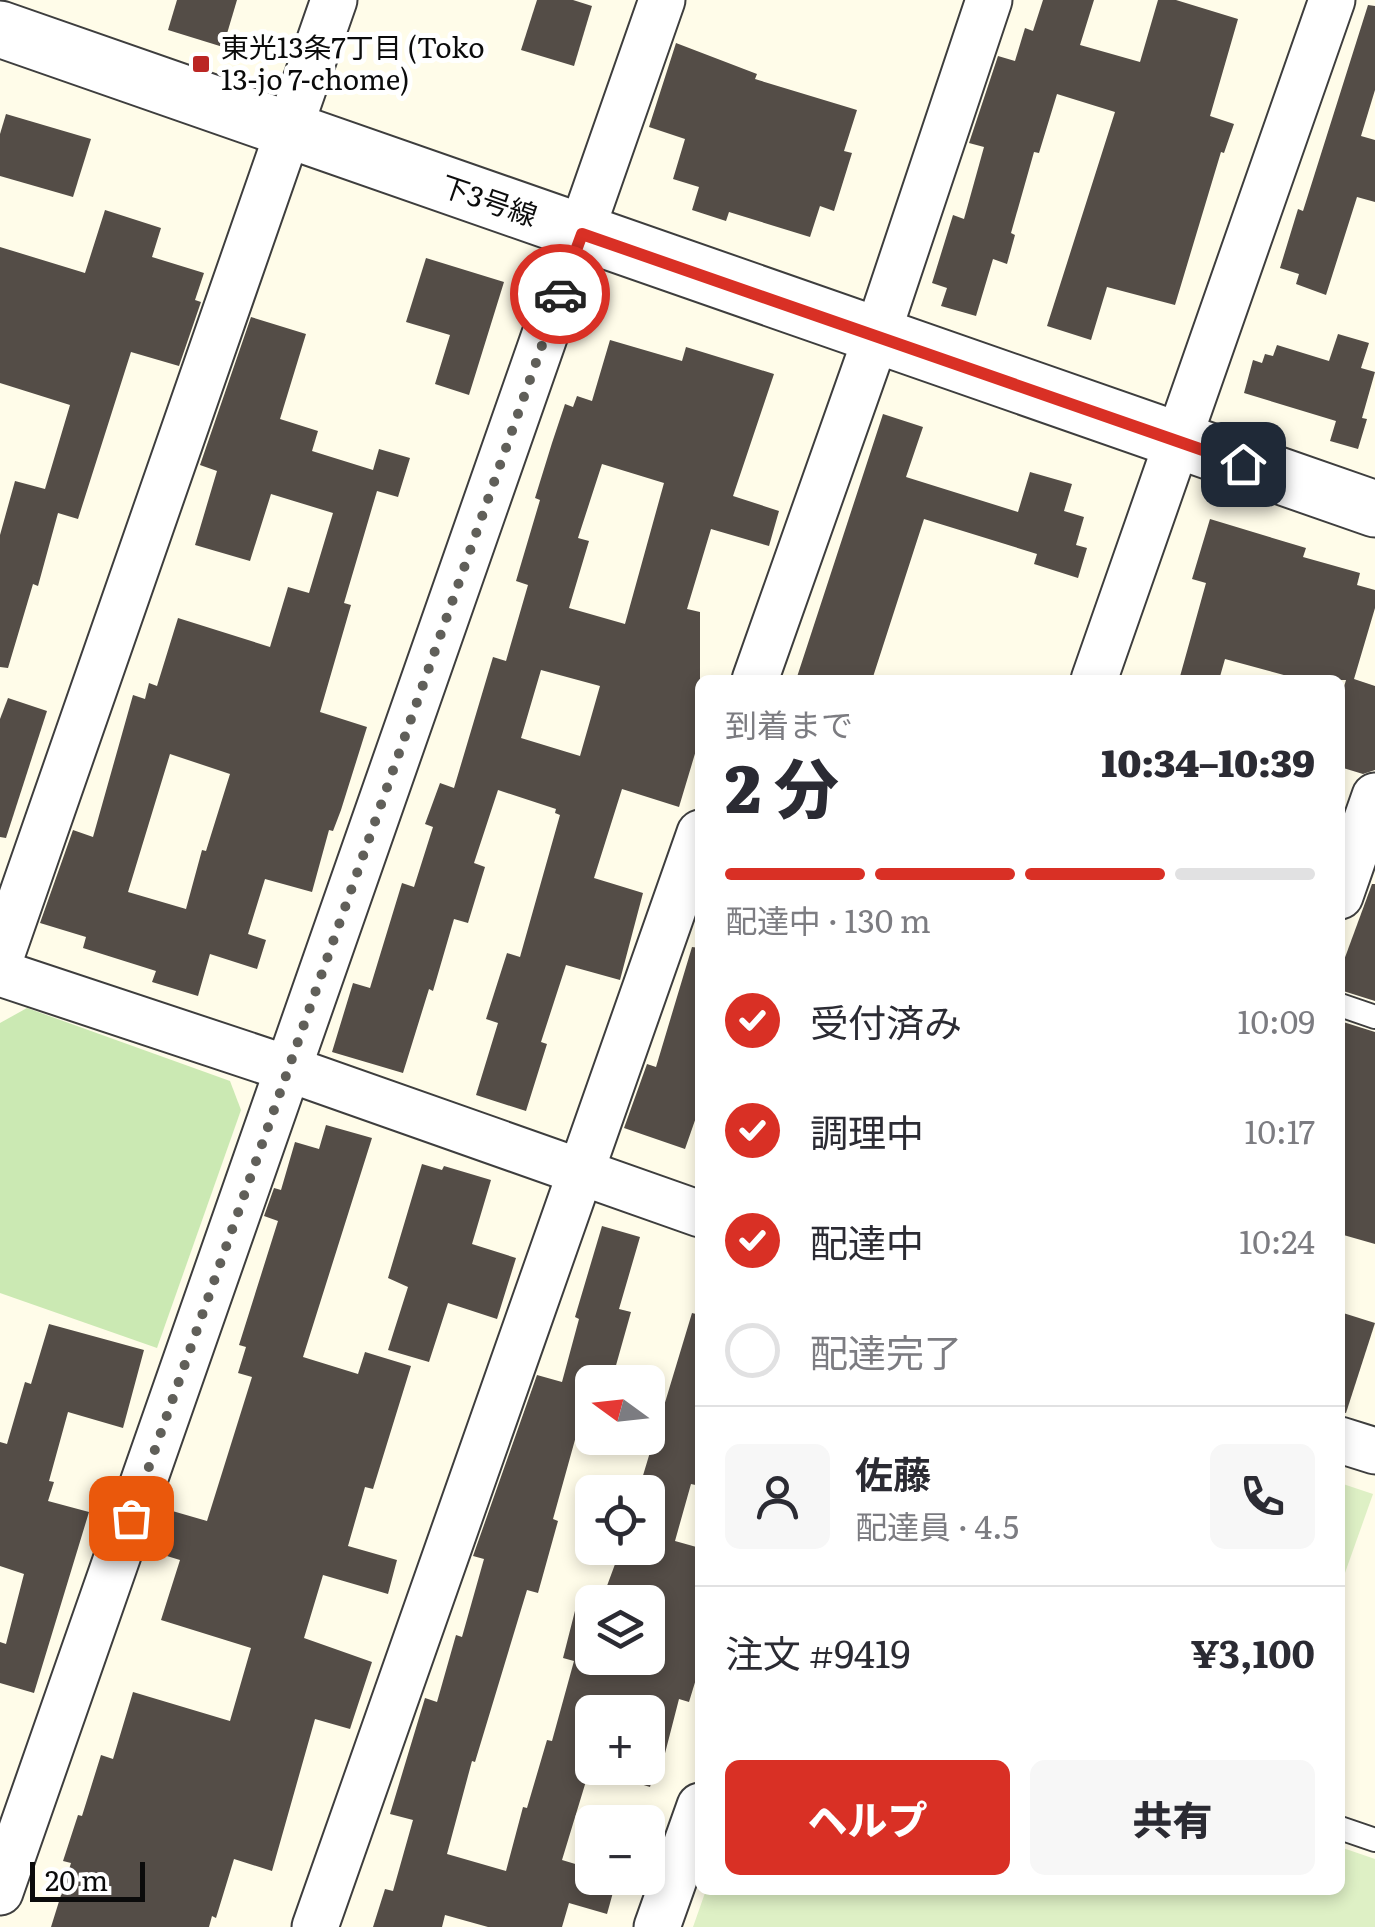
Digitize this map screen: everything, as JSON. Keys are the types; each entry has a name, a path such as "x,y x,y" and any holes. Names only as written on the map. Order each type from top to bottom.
{"street":[{"path":"0,959 334,0"},
{"path":"0,1892 662,0"},
{"path":"756,675 877,335 989,0"},
{"path":"1096,675 1332,0"},
{"name":"下3号線","path":"0,28 288,132 1375,509"},
{"path":"1345,882 1375,796"},
{"path":"315,1927 695,847"},
{"path":"0,973 289,1069 695,1212"},
{"path":"1345,1442 1375,1451"},
{"path":"657,1927 695,1820"}],"lane":[{"path":"1345,1007 1375,1017"},
{"path":"1345,1830 1375,1840"}],"green space":[{"path":"27,1008 230,1081 241,1110 157,1348 0,1293 0,1023"},
{"path":"1345,1485 1373,1494 1345,1573"},
{"path":"1345,1849 1375,1859 1375,1927 693,1927 704,1895 1345,1895"}],"building":[{"path":"177,0 237,0 223,47 168,30"},
{"path":"537,0 573,0 592,6 574,66 521,50"},
{"path":"1043,0 1094,0 1080,45 1140,62 1158,0 1176,0 1238,19 1210,116 1234,124 1224,153 1221,152 1175,305 1107,287 1091,340 1047,326 1115,112 1057,94 1039,153 1034,152 1011,233 1015,235 1007,264 993,259 976,316 941,306 947,288 932,283 953,215 964,219 984,147 969,143 998,56 1015,61 1025,28 1033,31"},
{"path":"1368,5 1375,6 1375,90 1361,136 1375,140 1375,202 1357,197 1326,295 1296,284 1299,274 1280,268 1298,209 1303,211"},
{"path":"676,43 757,74 755,79 857,110 844,151 852,153 834,211 820,206 810,237 729,212 726,221 692,210 699,187 673,179 685,139 649,127"},
{"path":"6,114 91,139 73,197 0,176 0,134"},
{"path":"105,210 161,228 152,257 204,273 195,300 201,302 179,366 131,352 78,519 58,513 38,586 33,584 8,668 0,667 0,535 15,481 45,489 70,405 0,383 0,247 85,273"},
{"path":"426,258 504,282 469,395 435,384 450,335 406,322"},
{"path":"251,317 306,334 280,419 318,431 312,451 373,470 379,449 410,458 398,497 377,491 344,603 351,605 320,712 367,727 341,810 333,831 329,830 312,892 265,879 248,934 266,940 257,969 210,954 198,996 152,982 156,971 83,948 86,937 40,923 73,830 93,837 133,695 145,699 149,683 157,686 178,618 270,647 288,587 309,593 333,513 271,494 250,561 195,545 217,471 200,465","holes":["170,754 230,774 206,851 202,850 186,909 128,892"]},
{"path":"1338,334 1369,343 1361,368 1375,372 1358,449 1330,441 1336,421 1244,393 1253,360 1262,363 1265,354 1273,356 1277,345 1329,361"},
{"path":"610,340 682,361 686,347 774,374 733,496 779,511 769,546 711,529 687,609 700,612 700,675 695,675 695,754 679,807 622,789 594,878 643,893 620,980 566,965 541,1042 547,1044 526,1111 476,1095 498,1023 486,1019 507,953 520,957 560,815 555,813 556,809 498,790 474,863 485,867 468,923 454,919 403,1073 332,1052 353,983 370,988 402,883 414,887 433,827 425,824 440,783 454,788 493,657 506,661 528,585 516,581 540,500 535,498 565,404 573,407 577,396 592,401","holes":["602,464 664,483 625,624 569,608 589,541 578,538","541,670 600,686 580,756 521,738"]},
{"path":"883,414 923,427 906,477 1018,512 1030,472 1072,484 1064,511 1084,517 1076,545 1087,548 1078,578 1034,564 1037,554 924,519 874,675 798,675"},
{"path":"1210,519 1306,548 1303,557 1360,573 1357,585 1375,590 1375,608 1354,679 1375,686 1375,770 1363,774 1345,769 1345,675 1284,675 1225,659 1220,675 1180,675 1206,583 1192,579"},
{"path":"8,698 47,711 6,838 0,837 0,719"},
{"path":"1375,884 1375,1001 1345,992 1345,957"},
{"path":"695,947 695,1120 685,1149 624,1128 647,1064 656,1067"},
{"path":"1345,1023 1375,1032 1375,1244 1345,1235"},
{"path":"326,1125 372,1138 303,1357 358,1374 365,1352 411,1366 373,1489 365,1487 348,1546 397,1560 388,1594 323,1575 304,1638 372,1662 350,1729 315,1719 272,1871 234,1859 216,1918 212,1916 209,1927 51,1927 71,1863 63,1861 78,1815 82,1816 101,1755 113,1759 133,1692 230,1721 251,1648 161,1620 180,1560 147,1550 162,1508 207,1521 252,1377 238,1373 246,1347 239,1345 278,1221 264,1216 274,1188 281,1190 295,1142 319,1149"},
{"path":"422,1164 442,1170 444,1166 491,1180 472,1244 516,1258 497,1319 448,1303 429,1362 388,1350 408,1287 388,1278"},
{"path":"602,1226 640,1237 619,1309 631,1312 616,1365 575,1365 575,1440 553,1519 558,1521 538,1593 527,1590 475,1762 472,1761 447,1854 506,1871 523,1807 527,1808 547,1740 552,1741 574,1661 563,1658 575,1611 575,1675 665,1675 665,1585 607,1585 615,1565 665,1565 665,1475 643,1475 649,1455 665,1455 665,1402 692,1313 695,1485 691,1484 675,1541 695,1547 695,1682 689,1702 679,1699 665,1753 665,1695 575,1695 575,1785 585,1785 579,1805 575,1805 562,1860 575,1864 575,1895 612,1895 607,1914 569,1903 562,1927 488,1927 445,1915 442,1927 373,1927 385,1889 393,1891 413,1820 390,1814 425,1698 437,1702 456,1635 462,1637 484,1559 473,1556 537,1375 562,1382 579,1319 575,1317"},
{"path":"1345,1314 1375,1323 1345,1413"},
{"path":"49,1324 144,1350 123,1428 68,1412 49,1481 54,1482 48,1501 89,1512 34,1693 0,1683 0,1642 6,1644 24,1574 0,1566 0,1442 7,1444 25,1382 31,1384"}],"way so far":[{"path":"131,1518 560,294"}],"place":[{"name":"東光13条7丁目 (Toko 13-jo 7-chome)","path":"201,64"}],"route":[{"path":"560,294 582,234 1243,464"}]}
